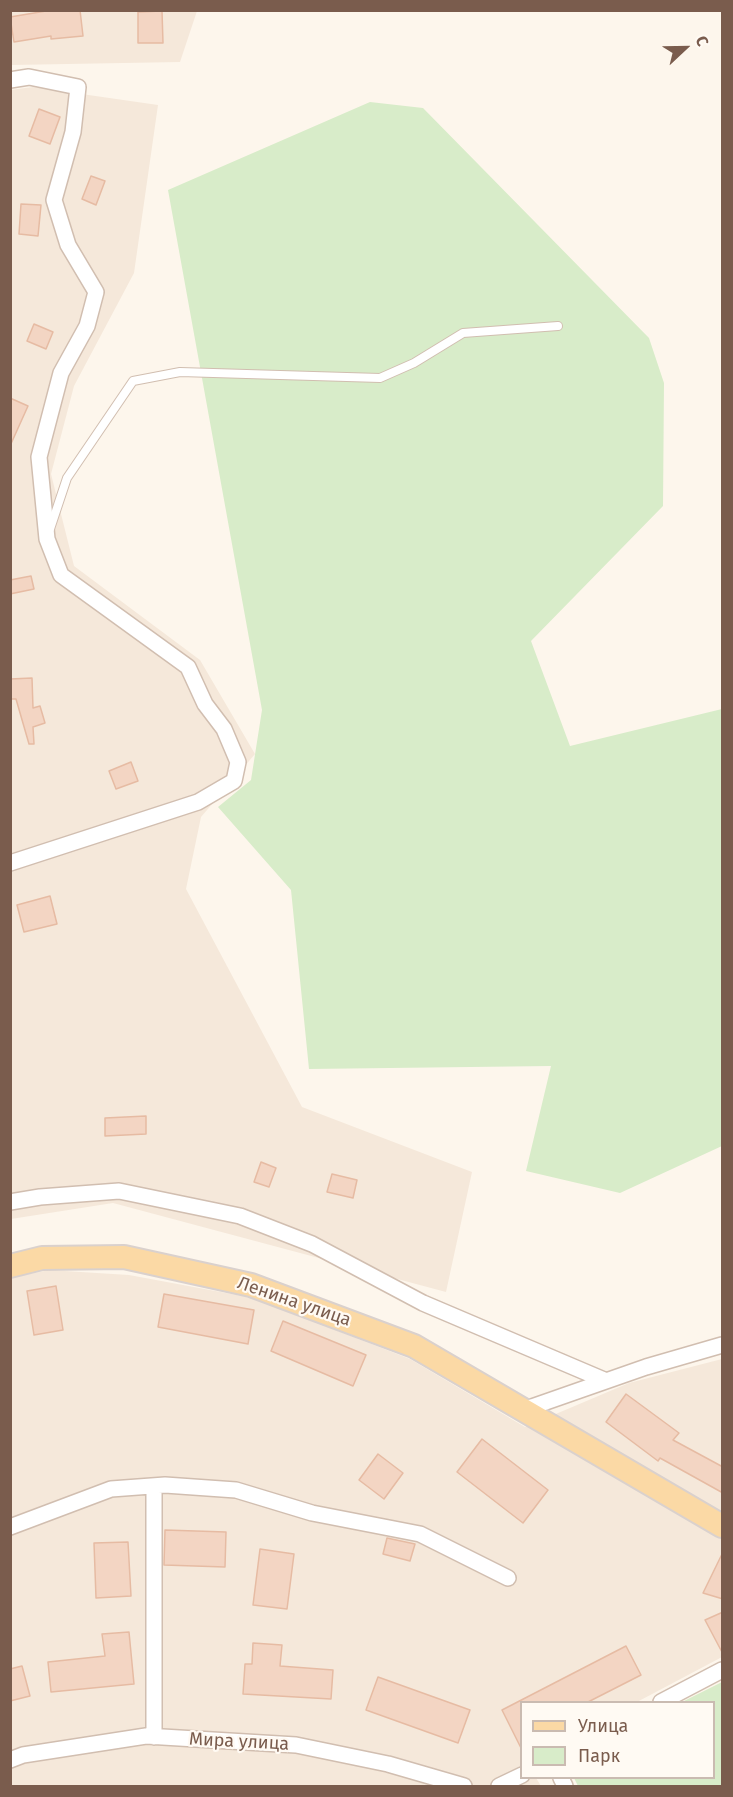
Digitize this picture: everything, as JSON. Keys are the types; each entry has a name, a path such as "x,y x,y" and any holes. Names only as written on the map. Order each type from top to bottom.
{"main road":[{"name":"Ленина улица","path":"10,1266 42,1258 124,1257 251,1285 414,1346 723,1526"}],"street":[{"path":"10,80 29,77 78,87 73,132 54,200 68,245 96,292 87,326 61,373 39,457 47,539 61,575 189,667 205,704 224,729 238,762 234,781 198,802 10,863"},
{"path":"10,1203 40,1197 119,1191 240,1216 312,1244 423,1303 604,1380"},
{"path":"524,1410 604,1380 723,1345"},
{"path":"154,1486 154,1737"},
{"path":"10,1527 111,1489 154,1486 236,1490 312,1513 420,1534 508,1578"},
{"path":"663,1701 723,1670"},
{"name":"Мира улица","path":"10,1760 34,1753 154,1737 296,1745 387,1764 464,1786"},
{"path":"499,1786 520,1776"}],"lane":[{"path":"47,539 67,478 133,381 180,372 380,378 414,363 463,333 558,326"}],"shaded area":[{"path":"10,11 197,11 180,62 11,65"},
{"path":"33,87 158,105 134,273 74,386 51,474 74,566 200,660 255,754 201,817 186,889 302,1107 472,1172 446,1292 113,1203 11,1219 10,90"},
{"path":"49,1270 129,1275 253,1298 410,1359 525,1427 629,1383 722,1359 722,1657 639,1701 520,1701 520,1779 537,1779 541,1786 11,1786 10,1278"}],"green space":[{"path":"370,102 423,108 649,338 664,383 663,506 531,641 570,746 722,709 722,1146 620,1193 526,1171 551,1066 309,1069 291,890 218,807 251,780 262,710 168,190"},
{"path":"722,1682 722,1786 578,1786 574,1779 715,1779 715,1701 684,1701"}],"building":[{"path":"52,10 80,10 83,36 51,39 51,36 14,42 10,17"},
{"path":"162,11 163,43 138,43 138,12"},
{"path":"39,109 60,117 50,144 29,136"},
{"path":"91,176 105,181 96,205 82,199"},
{"path":"21,204 41,205 38,236 19,234"},
{"path":"34,324 53,332 46,349 27,341"},
{"path":"10,398 28,406 10,446"},
{"path":"31,576 34,589 10,594 10,580"},
{"path":"32,678 33,708 40,706 45,723 33,727 34,744 29,744 16,699 10,699 10,679"},
{"path":"131,762 138,781 116,789 109,771"},
{"path":"50,896 57,924 24,932 17,905"},
{"path":"146,1116 146,1134 105,1136 105,1118"},
{"path":"261,1162 276,1168 269,1187 254,1182"},
{"path":"332,1174 357,1180 353,1198 327,1192"},
{"path":"56,1286 63,1330 34,1335 27,1291"},
{"path":"164,1294 254,1310 248,1344 158,1327"},
{"path":"283,1321 366,1355 353,1386 271,1351"},
{"path":"626,1394 679,1433 673,1440 723,1467 723,1493 660,1458 658,1461 606,1422"},
{"path":"482,1439 548,1490 523,1523 457,1472"},
{"path":"378,1454 403,1473 384,1499 359,1480"},
{"path":"165,1530 226,1532 225,1567 164,1565"},
{"path":"387,1538 415,1544 410,1561 383,1554"},
{"path":"128,1542 131,1596 96,1598 94,1543"},
{"path":"260,1549 294,1554 287,1609 253,1605"},
{"path":"723,1552 723,1599 703,1593"},
{"path":"723,1612 723,1654 705,1620"},
{"path":"129,1632 134,1684 51,1692 48,1662 105,1656 102,1634"},
{"path":"253,1643 282,1645 280,1666 333,1670 331,1699 243,1694 245,1664 252,1664"},
{"path":"626,1646 641,1675 590,1701 520,1701 520,1746 502,1710"},
{"path":"22,1666 30,1696 10,1701 10,1669"},
{"path":"378,1677 470,1710 458,1743 366,1710"}]}
